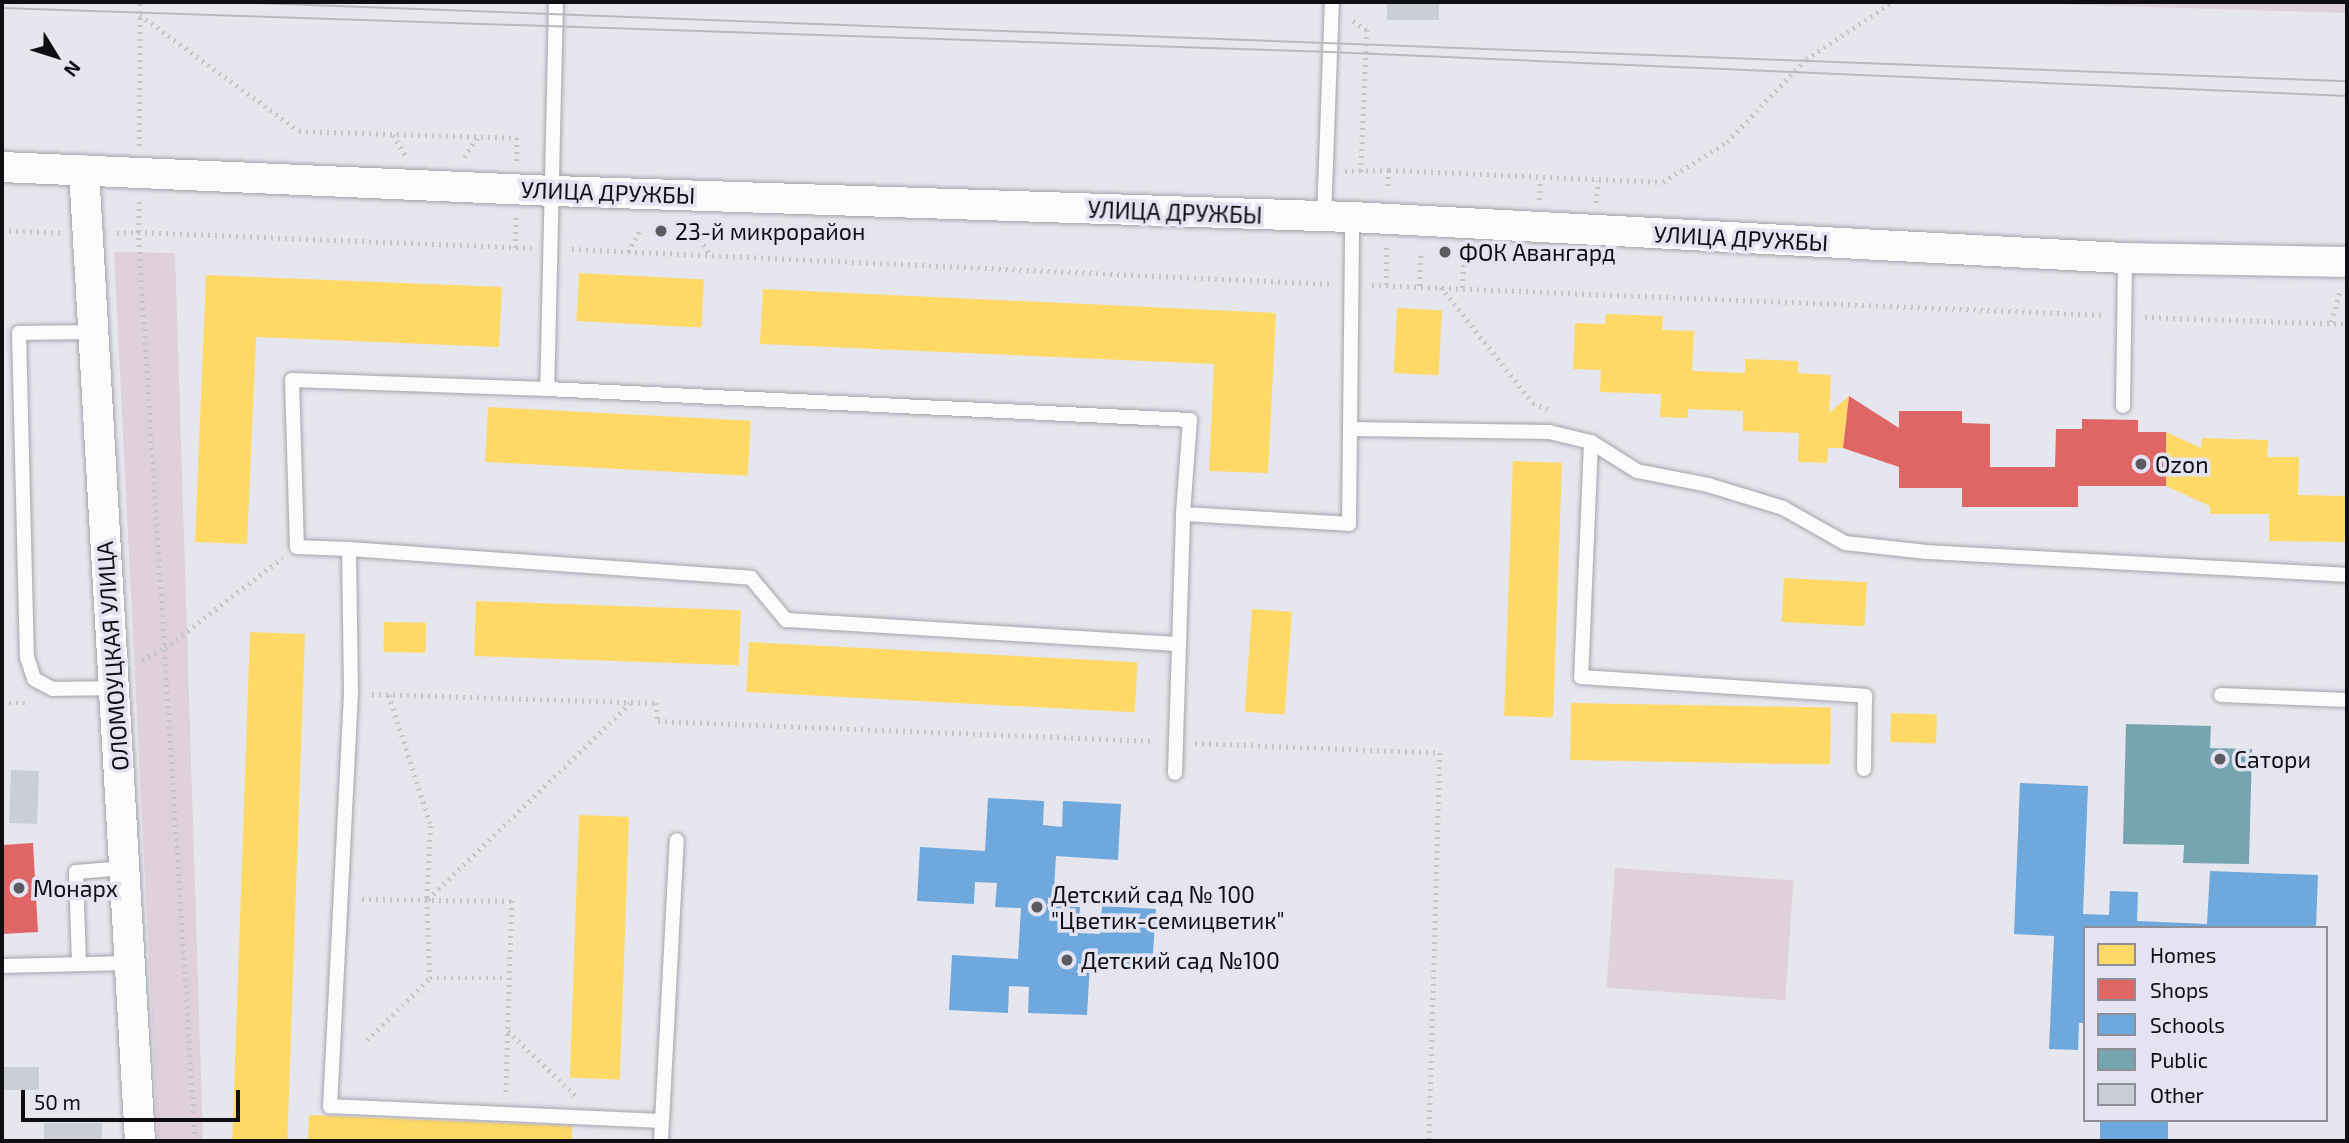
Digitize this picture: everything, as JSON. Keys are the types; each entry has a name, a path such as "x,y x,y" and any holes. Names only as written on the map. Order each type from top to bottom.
{"street":[{"name":"УЛИЦА ДРУЖБЫ","path":"2,167 554,191 1338,217 2345,271"},
{"name":"ОЛОМОУЦКАЯ УЛИЦА","path":"84,170 90,332 116,688 141,1141"}],"lane":[{"path":"547,389 548,247 554,191 556,2"},
{"path":"1183,514 1349,524 1352,429 1338,217 1327,170 1332,2"},
{"path":"2123,406 2125,258"},
{"path":"90,332 19,333 27,657 34,679 53,689 116,688"},
{"path":"1175,773 1183,514 1190,419 292,380 297,547 751,578 786,620 1178,644"},
{"path":"1352,429 1549,432 1591,442 1637,471 1708,485 1783,508 1845,543 1927,552 2347,575"},
{"path":"1591,442 1581,677 1865,695 1864,769"},
{"path":"349,550 351,693 330,1106 662,1121"},
{"path":"2221,695 2347,700"},
{"path":"661,1141 677,840"},
{"path":"79,964 76,872 125,868"},
{"path":"2,966 130,963"}],"path":[{"path":"139,154 140,2"},
{"path":"1327,170 1389,170 1540,180 1663,182 1727,142 1806,59 1893,2"},
{"path":"1349,10 1349,19 1367,30 1361,172"},
{"path":"140,15 299,131 517,138 517,172"},
{"path":"392,134 408,158"},
{"path":"461,160 478,137"},
{"path":"1388,195 1389,170"},
{"path":"1539,204 1540,180"},
{"path":"1596,208 1598,181"},
{"path":"103,234 138,232 139,199"},
{"path":"515,248 517,212"},
{"path":"2,230 69,233"},
{"path":"628,252 640,230"},
{"path":"696,233 711,255"},
{"path":"1386,285 1387,235"},
{"path":"1419,286 1421,251"},
{"path":"1462,288 1464,254"},
{"path":"2331,323 2345,271"},
{"path":"1441,287 1533,403 1556,412"},
{"path":"137,663 165,648 297,547"},
{"path":"351,693 656,703 658,721 1440,753 1429,1141"},
{"path":"389,695 431,826 427,900 430,978"},
{"path":"427,900 630,702"},
{"path":"341,898 512,901 506,1114"},
{"path":"368,1040 430,978 508,978"},
{"path":"507,1030 600,1118"}],"shaded area":[{"path":"1995,2 2347,2 2347,13"},
{"path":"114,252 175,253 203,1141 158,1141"},
{"path":"1615,868 1794,880 1785,1000 1607,988"}],"building: Homes":[{"path":"579,273 704,280 701,327 576,321"},
{"path":"206,275 502,287 499,347 256,337 247,544 195,542"},
{"path":"763,289 1276,313 1268,473 1209,471 1214,364 760,344"},
{"path":"1397,308 1442,310 1439,375 1394,373"},
{"path":"1606,314 1663,316 1662,330 1694,331 1692,371 1745,373 1745,359 1798,361 1798,373 1831,375 1829,413 1849,396 1843,448 1828,448 1827,463 1798,462 1799,433 1743,431 1743,411 1688,409 1688,418 1660,417 1661,394 1600,392 1601,370 1573,369 1575,323 1605,324"},
{"path":"488,407 751,421 748,476 485,462"},
{"path":"2166,432 2201,448 2202,438 2268,440 2267,457 2299,457 2298,495 2347,496 2347,542 2269,541 2269,514 2210,514 2210,506 2166,486"},
{"path":"1513,461 1562,463 1553,718 1504,716"},
{"path":"1784,578 1867,582 1865,626 1782,622"},
{"path":"476,601 741,610 739,665 474,656"},
{"path":"1252,609 1292,612 1285,715 1245,712"},
{"path":"384,622 426,623 425,653 383,652"},
{"path":"250,632 305,634 287,1141 232,1141"},
{"path":"749,642 1137,662 1135,712 746,692"},
{"path":"1571,703 1831,708 1830,765 1570,760"},
{"path":"1891,713 1937,715 1936,744 1890,742"},
{"path":"579,815 629,817 620,1080 570,1078"},
{"path":"309,1115 572,1126 572,1141 308,1141"}],"building: Shops":[{"path":"1849,396 1899,428 1899,411 1962,411 1962,423 1990,424 1990,467 2055,467 2056,429 2082,429 2082,419 2138,420 2138,432 2166,432 2166,486 2078,486 2078,507 1962,507 1962,488 1899,488 1899,467 1843,448"},
{"name":"Монарх","path":"33,843 38,932 2,934 2,845"}],"building: Schools":[{"path":"2020,783 2088,786 2083,914 2109,915 2110,891 2138,892 2137,921 2207,924 2210,871 2318,875 2316,926 2083,926 2083,1023 2079,1023 2078,1050 2049,1049 2054,936 2014,934"},
{"name":"Детский сад № 100 \"Цветик-семицветик\"","path":"988,798 1044,801 1043,825 1062,827 1063,801 1121,804 1118,860 1056,856 1053,906 1080,907 1078,933 1100,934 1102,906 1156,909 1152,967 1090,963 1087,1015 1028,1013 1029,987 1009,986 1008,1013 949,1010 952,955 1018,959 1021,908 995,907 997,883 975,882 974,904 917,901 920,847 985,851"},
{"path":"2100,1122 2168,1122 2168,1141 2100,1141"}],"building: Public":[{"path":"2126,724 2211,726 2210,748 2252,749 2249,864 2183,863 2184,845 2123,844"}],"building: Other":[{"path":"1387,2 1439,2 1439,20 1387,20"},
{"path":"11,770 39,771 37,824 9,823"},
{"path":"2,1067 39,1067 39,1090 2,1090"},
{"path":"44,1123 102,1123 102,1141 44,1141"}],"tram line":[{"path":"229,2 2347,81"},
{"path":"2,8 1330,52 2347,96"}],"place":[{"name":"23-й микрорайон","path":"661,231"},
{"name":"ФОК Авангард","path":"1445,252"},
{"name":"Ozon","path":"2141,464"},
{"name":"Сатори","path":"2220,759"},
{"name":"Монарх","path":"19,888"},
{"name":"Детский сад № 100 \"Цветик-семицветик\"","path":"1037,907"},
{"name":"Детский сад №100","path":"1067,960"}]}
